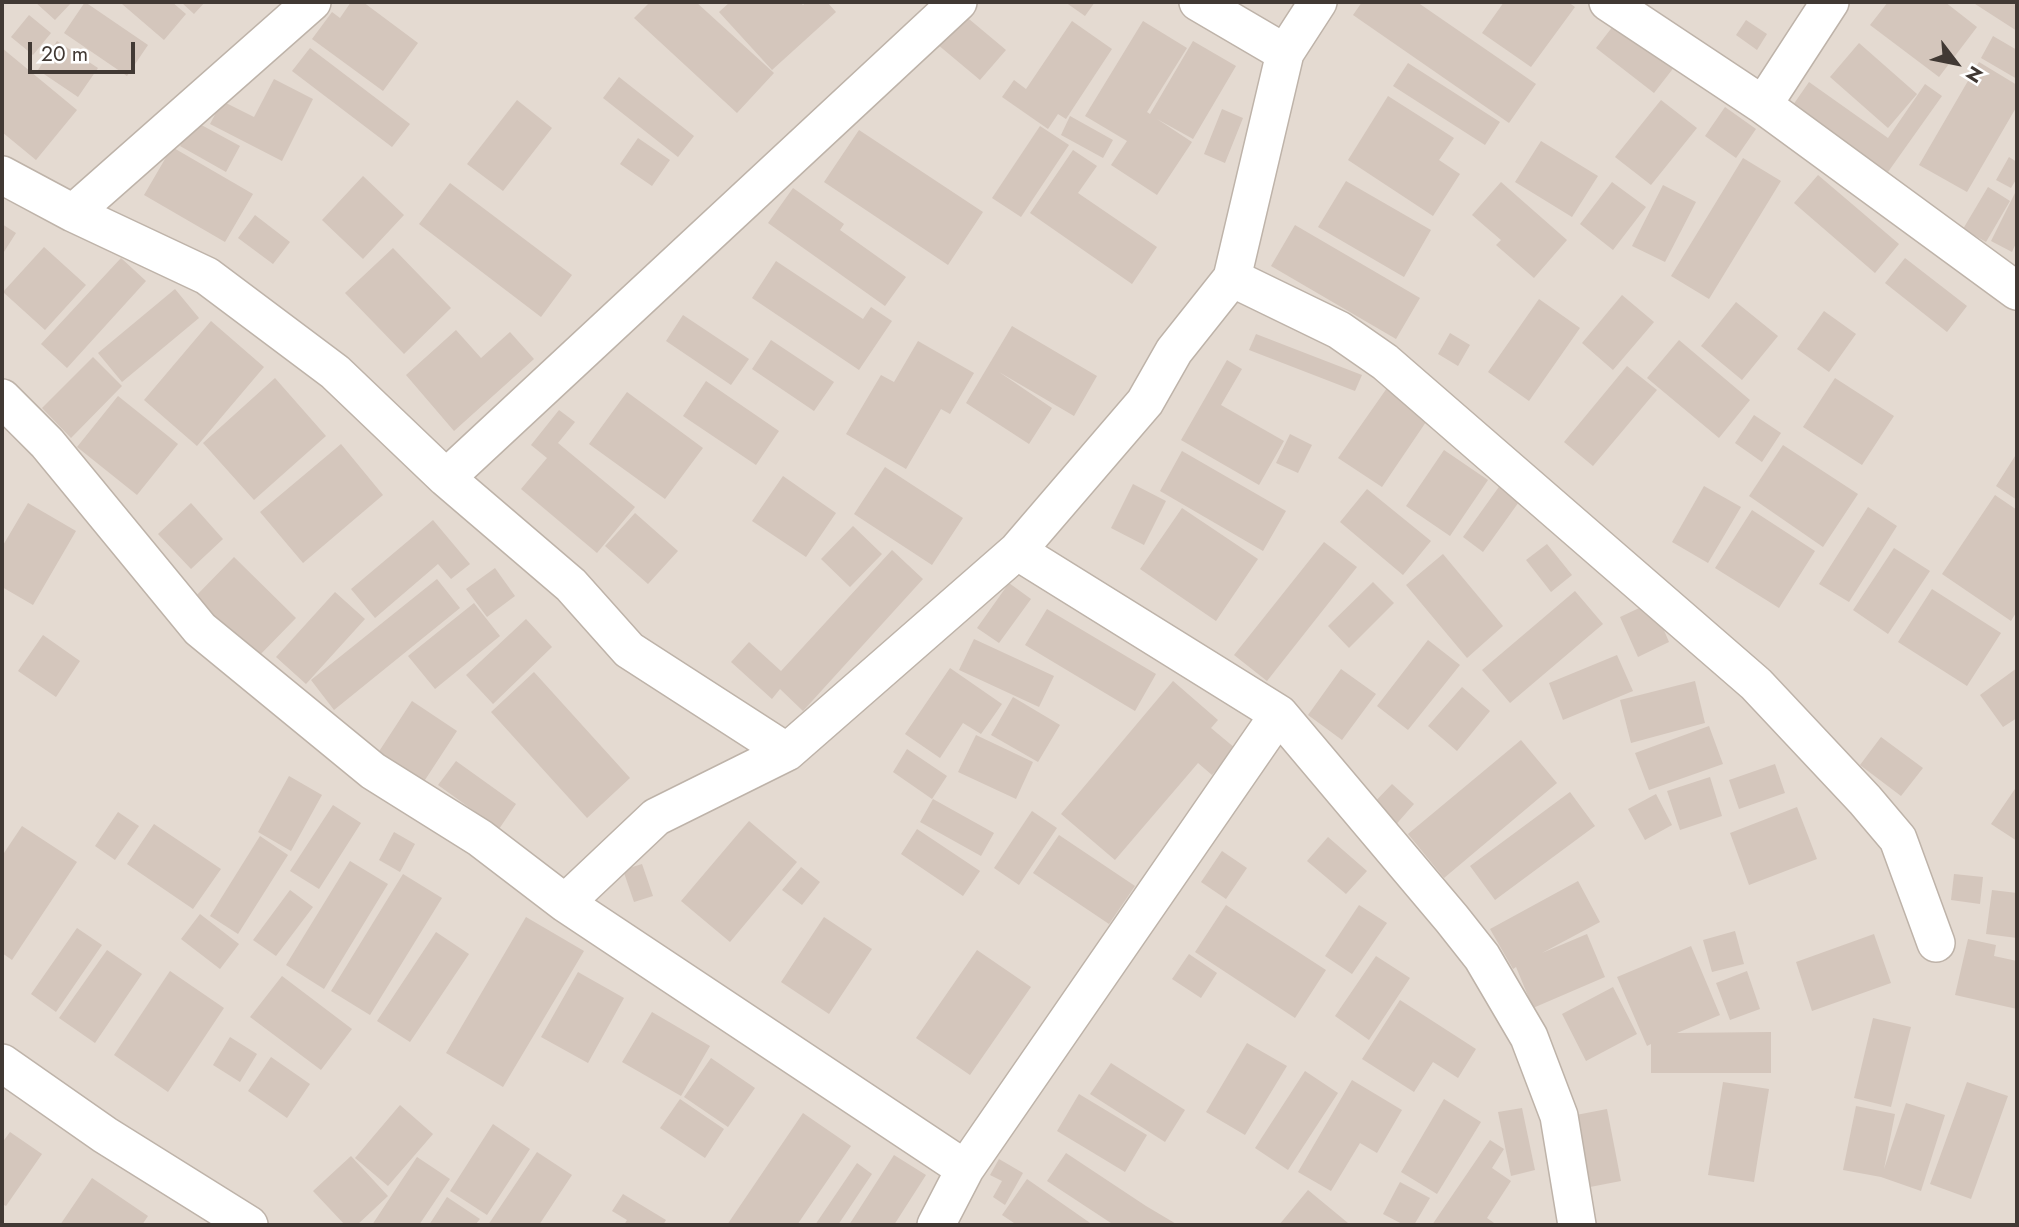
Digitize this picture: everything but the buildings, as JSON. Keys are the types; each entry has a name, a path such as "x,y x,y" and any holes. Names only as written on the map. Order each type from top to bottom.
{"street":[{"path":"72,213 312,2"},
{"path":"446,478 958,2"},
{"path":"1198,2 1285,53"},
{"path":"565,903 656,817 787,752 1017,551 1145,402 1174,351 1232,278 1285,53 1318,2"},
{"path":"1608,2 1763,105 2017,291"},
{"path":"1763,105 1830,2"},
{"path":"2,175 72,213 207,276 335,372 446,478 572,585 629,650 787,752"},
{"path":"1232,278 1339,330 1385,362 1756,684 1898,839 1936,943"},
{"path":"2,398 47,443 200,629 373,771 480,838 565,903 965,1169"},
{"path":"1017,551 1279,714 1460,929 1482,957 1529,1037 1559,1116 1577,1225"},
{"path":"936,1225 965,1169 1279,714"},
{"path":"2,1063 228,1220"}],"shaded area":[{"path":"2,2 2017,2 2017,1225 2,1225"}]}
